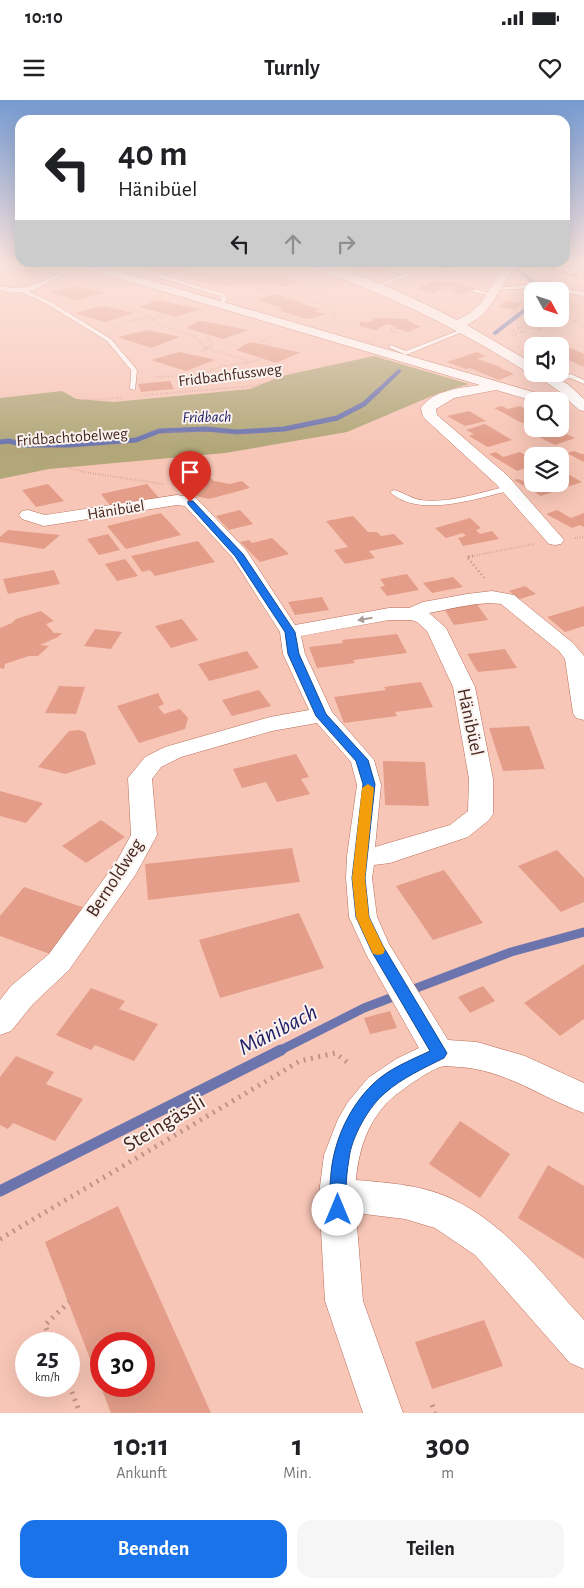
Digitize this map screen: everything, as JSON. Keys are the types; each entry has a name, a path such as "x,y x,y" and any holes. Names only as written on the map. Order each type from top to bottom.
{"street":[{"path":"287,325 524,394"},
{"path":"454,325 524,364"},
{"path":"460,328 463,325"},
{"path":"559,382 582,404"},
{"path":"497,387 448,396 435,401 428,408 430,417 509,488 548,542"},
{"path":"569,403 582,404"},
{"name":"Hänibüel","path":"28,515 44,522 177,500 190,502"},
{"path":"190,502 238,554 290,632 294,654 322,716 362,760 369,784 359,878 363,917 377,948 439,1053"},
{"path":"290,632 389,614 413,614 423,608 467,600 492,597 506,599 566,647 575,658 584,713"},
{"name":"Hänibüel","path":"360,856 382,856 459,831 480,814 482,779 464,687 436,628 424,618 413,614"},
{"name":"Bernoldweg","path":"0,1022 22,995 59,962 127,867 144,835 140,778 153,762 173,752 270,724 322,716"},
{"path":"383,1413 344,1301 337,1194 341,1156 350,1130 360,1112 379,1088 407,1069 439,1053 477,1055 525,1070 584,1099"},
{"path":"337,1194 405,1202 444,1213 488,1242 584,1349"}],"lane":[{"path":"83,325 114,345 134,370 133,388"},
{"path":"391,347 406,353 460,328"},
{"path":"569,376 584,382"},
{"path":"394,492 403,499 420,504 437,503 509,488"}],"path":[{"path":"96,334 112,330 120,325"},
{"path":"161,325 194,336 209,348 246,360 248,363"},
{"path":"485,341 501,338 518,342 506,336 517,335 513,331 526,333 518,328 524,328"},
{"path":"526,328 540,329 538,328"},
{"path":"202,351 211,347 210,340 207,337 209,336"},
{"path":"156,377 199,375 222,366 248,363 261,359"},
{"name":"Fridbachfussweg","path":"0,404 35,401 91,401 253,386 366,362"},
{"name":"Fridbachtobelweg","path":"0,454 143,443 156,436 170,432 277,435 302,428 334,426 373,409 387,389 400,382 457,376"},
{"path":"133,388 134,396"},
{"path":"14,452 50,464 96,474 150,480 166,485 190,502"},
{"path":"480,576 467,557 548,542"},
{"name":"Steingässli","path":"0,1239 300,1061 336,1053 348,1062"},
{"path":"48,1332 45,1325 69,1302"},
{"path":"74,1397 80,1413"},
{"path":"432,1405 435,1413"}],"shaded area":[{"path":"374,356 469,384 439,393 347,432 225,453 49,469 0,479 0,398 62,391 76,399 114,402 250,389 282,376"}],"building":[{"path":"191,325 224,325 248,330 223,339 186,328"},
{"path":"359,325 385,325 376,330"},
{"path":"392,325 421,326 408,332 394,328 398,327"},
{"path":"147,330 179,337 151,348 118,337"},
{"path":"250,342 301,352 276,363 236,350"},
{"path":"569,347 584,354 584,367 569,360"},
{"path":"179,352 215,360 186,371 151,360"},
{"path":"477,352 486,356 477,359 501,367 499,367 514,374 499,380 470,368 466,369 447,362"},
{"path":"170,381 174,389 141,392 138,384"},
{"path":"502,406 508,409 520,406 524,408 524,423 522,423 494,408"},
{"path":"469,411 486,421 465,426 447,416"},
{"path":"485,424 512,440 488,447 469,436 474,434 466,430"},
{"path":"569,435 575,438 555,445 539,437 569,437"},
{"path":"574,451 584,454 584,462 569,454"},
{"path":"496,452 503,457 520,452 524,454 524,469 517,471 489,454"},
{"path":"205,473 214,481 230,484 242,481 250,488 209,499 196,496 198,489 184,478"},
{"path":"569,475 582,482 569,486"},
{"path":"518,479 523,481 524,486 514,480"},
{"path":"48,484 64,501 36,507 22,490"},
{"path":"147,484 159,498 112,508 101,494"},
{"path":"534,492 553,492 541,496"},
{"path":"240,510 253,524 229,530 216,516"},
{"path":"557,510 571,518 584,513 584,527 580,525 572,528 546,514"},
{"path":"161,513 181,535 126,549 107,526"},
{"path":"353,516 368,532 377,532 381,536 394,534 404,544 369,551 375,558 345,564 334,550 348,547 326,521"},
{"path":"470,518 481,528 476,530 480,534 492,531 499,539 463,546 458,538 466,536 463,533 446,538 435,528"},
{"path":"8,530 60,535 44,549 0,542 0,537"},
{"path":"108,534 120,550 99,555 87,539"},
{"path":"272,538 289,554 260,562 240,542 249,540 252,543"},
{"path":"198,541 215,562 155,576 150,570 142,572 131,556"},
{"path":"125,559 138,576 117,581 105,564"},
{"path":"54,570 60,584 8,594 3,579"},
{"path":"407,574 419,590 387,596 380,587 385,586 380,579"},
{"path":"453,577 463,587 432,593 423,583"},
{"path":"525,586 536,594 520,599 509,591"},
{"path":"322,597 329,610 295,615 288,602"},
{"path":"476,603 488,620 454,625 443,607"},
{"path":"584,606 584,626 565,632 547,617"},
{"path":"41,611 54,621 46,624 54,633 62,633 58,637 40,645 49,646 38,656 29,656 5,664 4,669 0,668 0,628 12,623 16,619"},
{"path":"182,619 198,640 171,648 155,626"},
{"path":"95,629 122,632 111,649 84,646"},
{"path":"397,634 407,653 353,660 355,663 317,668 309,647 343,643 342,640"},
{"path":"505,649 517,668 478,672 467,654"},
{"path":"247,651 259,668 209,681 198,664"},
{"path":"421,682 433,707 395,712 397,716 344,723 334,697 386,690 384,687"},
{"path":"59,686 85,687 76,714 45,713"},
{"path":"259,690 271,706 232,716 222,700"},
{"path":"158,693 164,704 158,707 164,714 180,709 188,718 185,729 139,743 117,706"},
{"path":"529,726 545,769 503,771 489,728"},
{"path":"79,730 85,732 96,764 65,774 38,767 69,731"},
{"path":"296,754 309,777 301,779 310,794 277,802 266,782 242,788 233,769"},
{"path":"383,761 425,762 429,806 385,805"},
{"path":"0,791 43,803 26,823 0,816"},
{"path":"101,820 125,837 86,863 62,846"},
{"path":"292,848 300,882 148,900 145,864"},
{"path":"557,850 584,878 584,902 561,912 518,866"},
{"path":"444,870 483,923 433,940 396,886"},
{"path":"24,887 85,908 50,954 0,936 0,916"},
{"path":"299,913 324,968 220,998 199,940"},
{"path":"584,964 584,1019 560,1036 524,1003"},
{"path":"483,986 495,1001 470,1013 458,997"},
{"path":"91,988 125,1001 119,1009 158,1024 134,1061 95,1045 91,1050 56,1035"},
{"path":"390,1011 397,1028 370,1034 364,1018"},
{"path":"16,1056 54,1072 46,1084 83,1099 55,1141 13,1123 8,1129 0,1125 0,1077"},
{"path":"460,1121 510,1154 480,1198 429,1164"},
{"path":"548,1165 584,1186 584,1259 518,1218"},
{"path":"118,1206 211,1413 111,1413 105,1397 155,1397 155,1332 90,1332 90,1359 45,1242"},
{"path":"484,1320 503,1366 432,1389 415,1342"}],"waterway":[{"name":"Fridbach","path":"495,333 505,325"},
{"name":"Fridbach","path":"377,392 399,371"},
{"name":"Fridbach","path":"0,442 9,441 25,445 69,445 136,440 159,431 206,429 237,432 284,429 337,418 364,404 378,391"},
{"name":"Mänibach","path":"279,1051 364,1008 511,952 584,932"},
{"name":"Mänibach","path":"0,1191 281,1050"}],"slow traffic":[{"path":"368,788 359,878 363,917 378,950"}],"route":[{"path":"190,502 238,554 290,632 294,654 322,716 362,760 369,784 359,878 363,917 377,948 439,1053 407,1069 379,1088 360,1112 350,1130 341,1156 337,1194 338,1210"}]}
